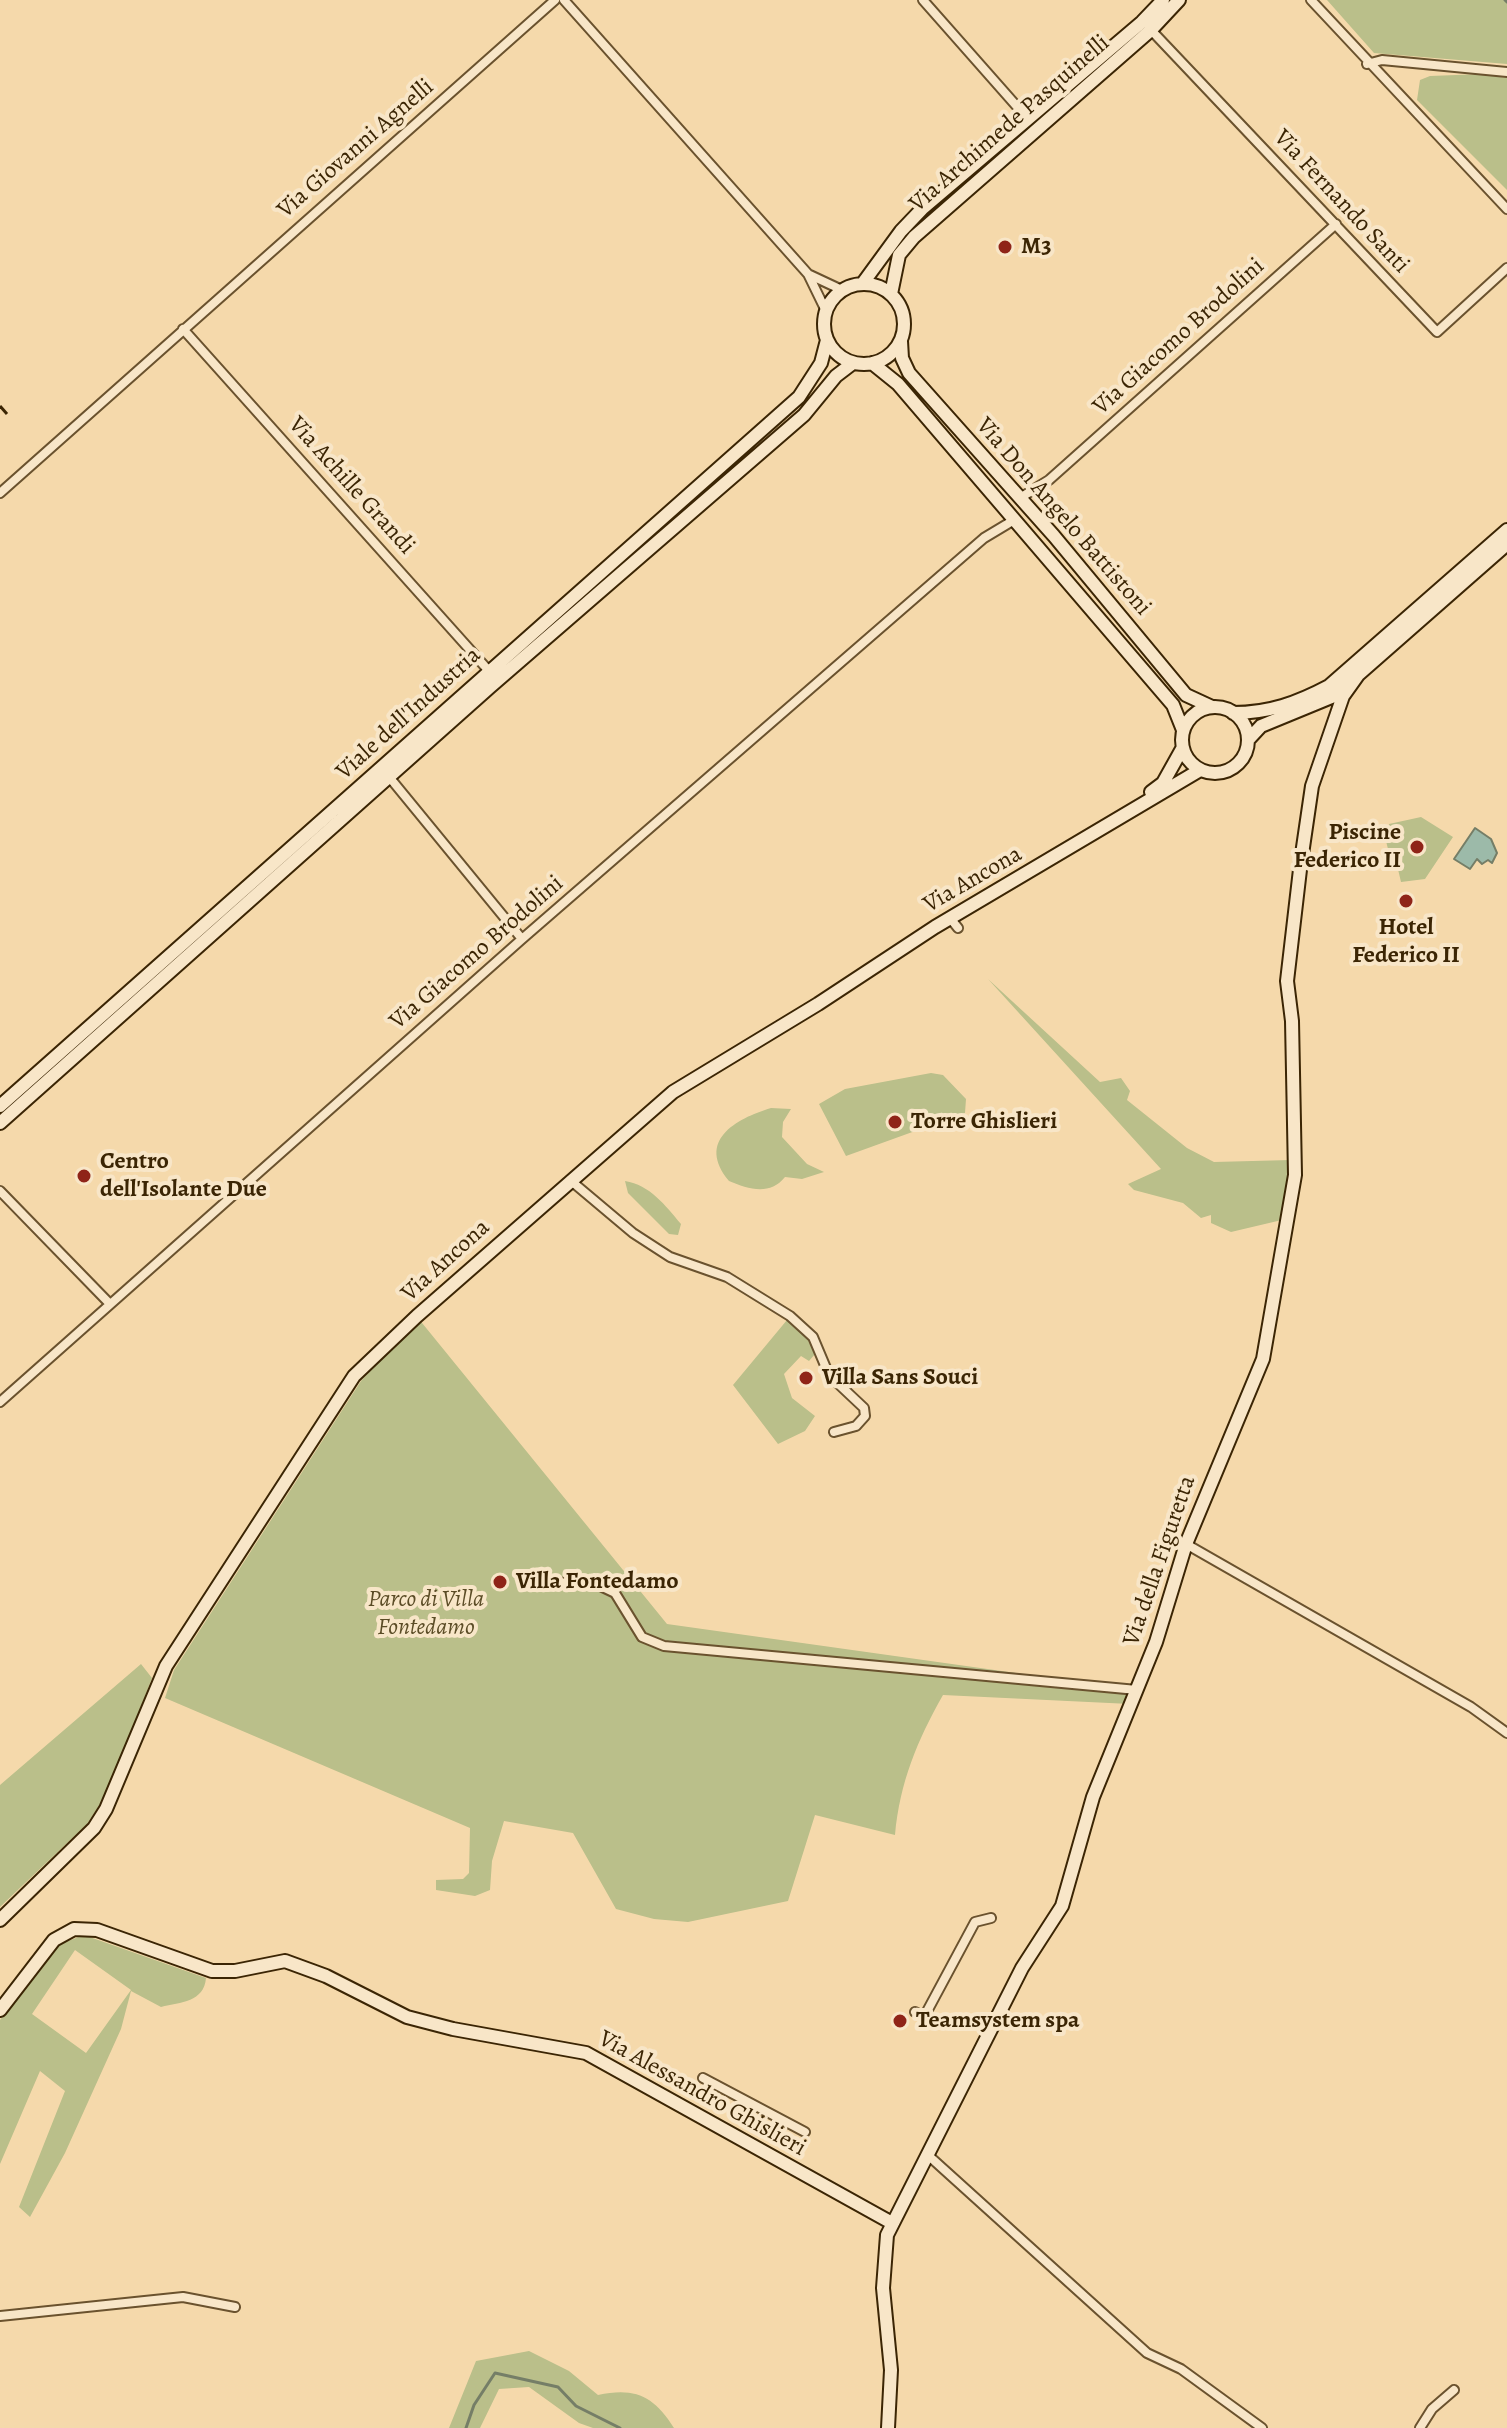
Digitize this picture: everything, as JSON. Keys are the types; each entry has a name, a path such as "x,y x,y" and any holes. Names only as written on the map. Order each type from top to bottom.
{"main road":[{"name":"Via Archimede Pasquinelli","path":"863,283 877,269 901,231 922,209 1142,22 1163,0"},
{"name":"Via Archimede Pasquinelli","path":"891,294 899,255 914,237 1151,30 1179,0"},
{"path":"891,294 863,283 842,290 826,311 827,340 842,358 853,363 872,363 884,359 901,341"},
{"name":"Via Don Angelo Battistoni","path":"891,294 904,316 902,358 909,373 1024,503 1186,695 1212,707"},
{"name":"Viale dell'Industria","path":"0,1106 799,397 821,363 827,340"},
{"name":"Viale dell'Industria","path":"0,1123 491,686 804,415 836,376 853,363"},
{"name":"Via Don Angelo Battistoni","path":"872,363 898,384 1173,705 1183,730"},
{"path":"1183,730 1194,714 1212,707 1233,713 1261,713 1300,701 1329,686 1507,530"},
{"name":"Via Ancona","path":"0,1920 94,1828 106,1809 166,1666 354,1376 570,1180 673,1092 1200,770 1221,773 1235,767 1245,755 1248,740 1261,726 1334,696 1507,544"},
{"name":"Via della Figuretta","path":"888,2428 891,2370 883,2288 887,2235 1016,1980 1062,1906 1093,1797 1137,1690 1186,1544 1263,1359 1295,1175 1293,1053 1287,981 1303,846 1312,786 1343,696 1358,675"},
{"path":"1233,713 1244,724 1248,740"},
{"name":"Via Ancona","path":"1114,821 1163,783 1182,749 1183,730"},
{"path":"1182,749 1189,761 1200,770"},
{"name":"Via Alessandro Ghislieri","path":"2,2004 54,1940 74,1929 97,1930 212,1971 235,1971 285,1961 326,1976 407,2017 453,2029 586,2053 892,2223"}],"street":[{"name":"Via Giovanni Agnelli","path":"0,493 555,0"},
{"path":"564,0 808,274 826,311"},
{"path":"923,0 1028,119"},
{"path":"1311,0 1367,64 1507,209"},
{"name":"Via Fernando Santi","path":"1151,30 1437,332 1507,268"},
{"path":"1367,64 1382,60 1507,72"},
{"name":"Via Giacomo Brodolini","path":"1024,503 1336,224"},
{"path":"808,274 842,290"},
{"name":"Via Achille Grandi","path":"183,329 489,671"},
{"name":"Via Giacomo Brodolini","path":"0,1402 522,939 1010,515"},
{"name":"Viale dell'Industria","path":"390,778 522,939"},
{"path":"570,1180 633,1233 670,1257 727,1277 790,1316 813,1337 829,1375 864,1408 865,1416 856,1426 834,1432"},
{"path":"0,1191 110,1304"},
{"path":"1186,1544 1471,1707 1507,1733"},
{"path":"540,1583 592,1582 615,1593 642,1637 664,1646 1137,1690"},
{"path":"915,2012 924,2017 975,1922 991,1918"},
{"path":"703,2078 805,2132"},
{"path":"929,2156 1147,2353 1181,2369 1262,2428"},
{"path":"0,2316 183,2297 235,2307"},
{"path":"1420,2428 1432,2409 1454,2390"}],"green space":[{"path":"1327,0 1507,0 1507,64 1374,53"},
{"path":"1482,74 1507,78 1507,190 1417,100 1420,80 1430,76"},
{"name":"Piscine Federico II","path":"1421,817 1453,837 1425,879 1401,882 1397,865 1390,860 1395,857 1390,857 1385,837 1391,835 1389,824"},
{"path":"988,979 1100,1082 1121,1078 1130,1091 1127,1100 1187,1148 1214,1162 1291,1160 1286,1219 1231,1232 1211,1223 1211,1215 1201,1218 1183,1203 1134,1190 1128,1184 1161,1169"},
{"path":"931,1073 943,1075 966,1099 965,1113 846,1156 819,1104 845,1089"},
{"path":"771,1108 791,1109 783,1122 782,1137 807,1164 824,1172 802,1179 785,1177 766,1189 729,1181 720,1167 718,1143 733,1125"},
{"path":"625,1181 649,1191 663,1203 681,1224 678,1235 669,1234 628,1193"},
{"name":"Parco di Villa Fontedamo","path":"418,1318 667,1624 1137,1690 1130,1704 943,1695 911,1762 895,1835 815,1815 788,1901 688,1922 654,1919 616,1909 573,1833 504,1821 492,1861 490,1890 475,1896 436,1890 436,1880 463,1879 469,1873 470,1828 165,1698 174,1670 361,1381"},
{"path":"787,1320 806,1334 814,1348 815,1354 809,1361 801,1356 784,1374 792,1398 815,1416 805,1431 778,1444 733,1385"},
{"path":"141,1664 152,1678 108,1792 87,1824 0,1907 0,1785"},
{"path":"84,1935 206,1978 201,1992 196,1996 161,2007 131,1991 121,2029 65,2153 30,2217 19,2207 65,2091 40,2071 0,2164 0,2020 57,1945","holes":["75,1950 131,1990 86,2053 32,2014"]},
{"path":"529,2351 569,2371 598,2395 623,2392 642,2396 659,2408 674,2428 593,2428 579,2423 529,2387 499,2389 480,2428 449,2428 476,2361"}],"shaded area":[{"path":"1475,828 1491,839 1497,853 1492,863 1488,860 1482,864 1477,859 1470,869 1454,859"}],"waterway":[{"path":"466,2428 474,2405 495,2373 558,2387 576,2406 620,2428"}],"railway":[{"path":"0,406 7,414"}],"place":[{"name":"M3","path":"1005,247"},
{"name":"Piscine Federico II","path":"1417,847"},
{"name":"Hotel Federico II","path":"1406,901"},
{"name":"Torre Ghislieri","path":"895,1122"},
{"name":"Centro dell'Isolante Due","path":"84,1176"},
{"name":"Villa Sans Souci","path":"806,1378"},
{"name":"Villa Fontedamo","path":"500,1582"},
{"name":"Teamsystem spa","path":"900,2021"}]}
